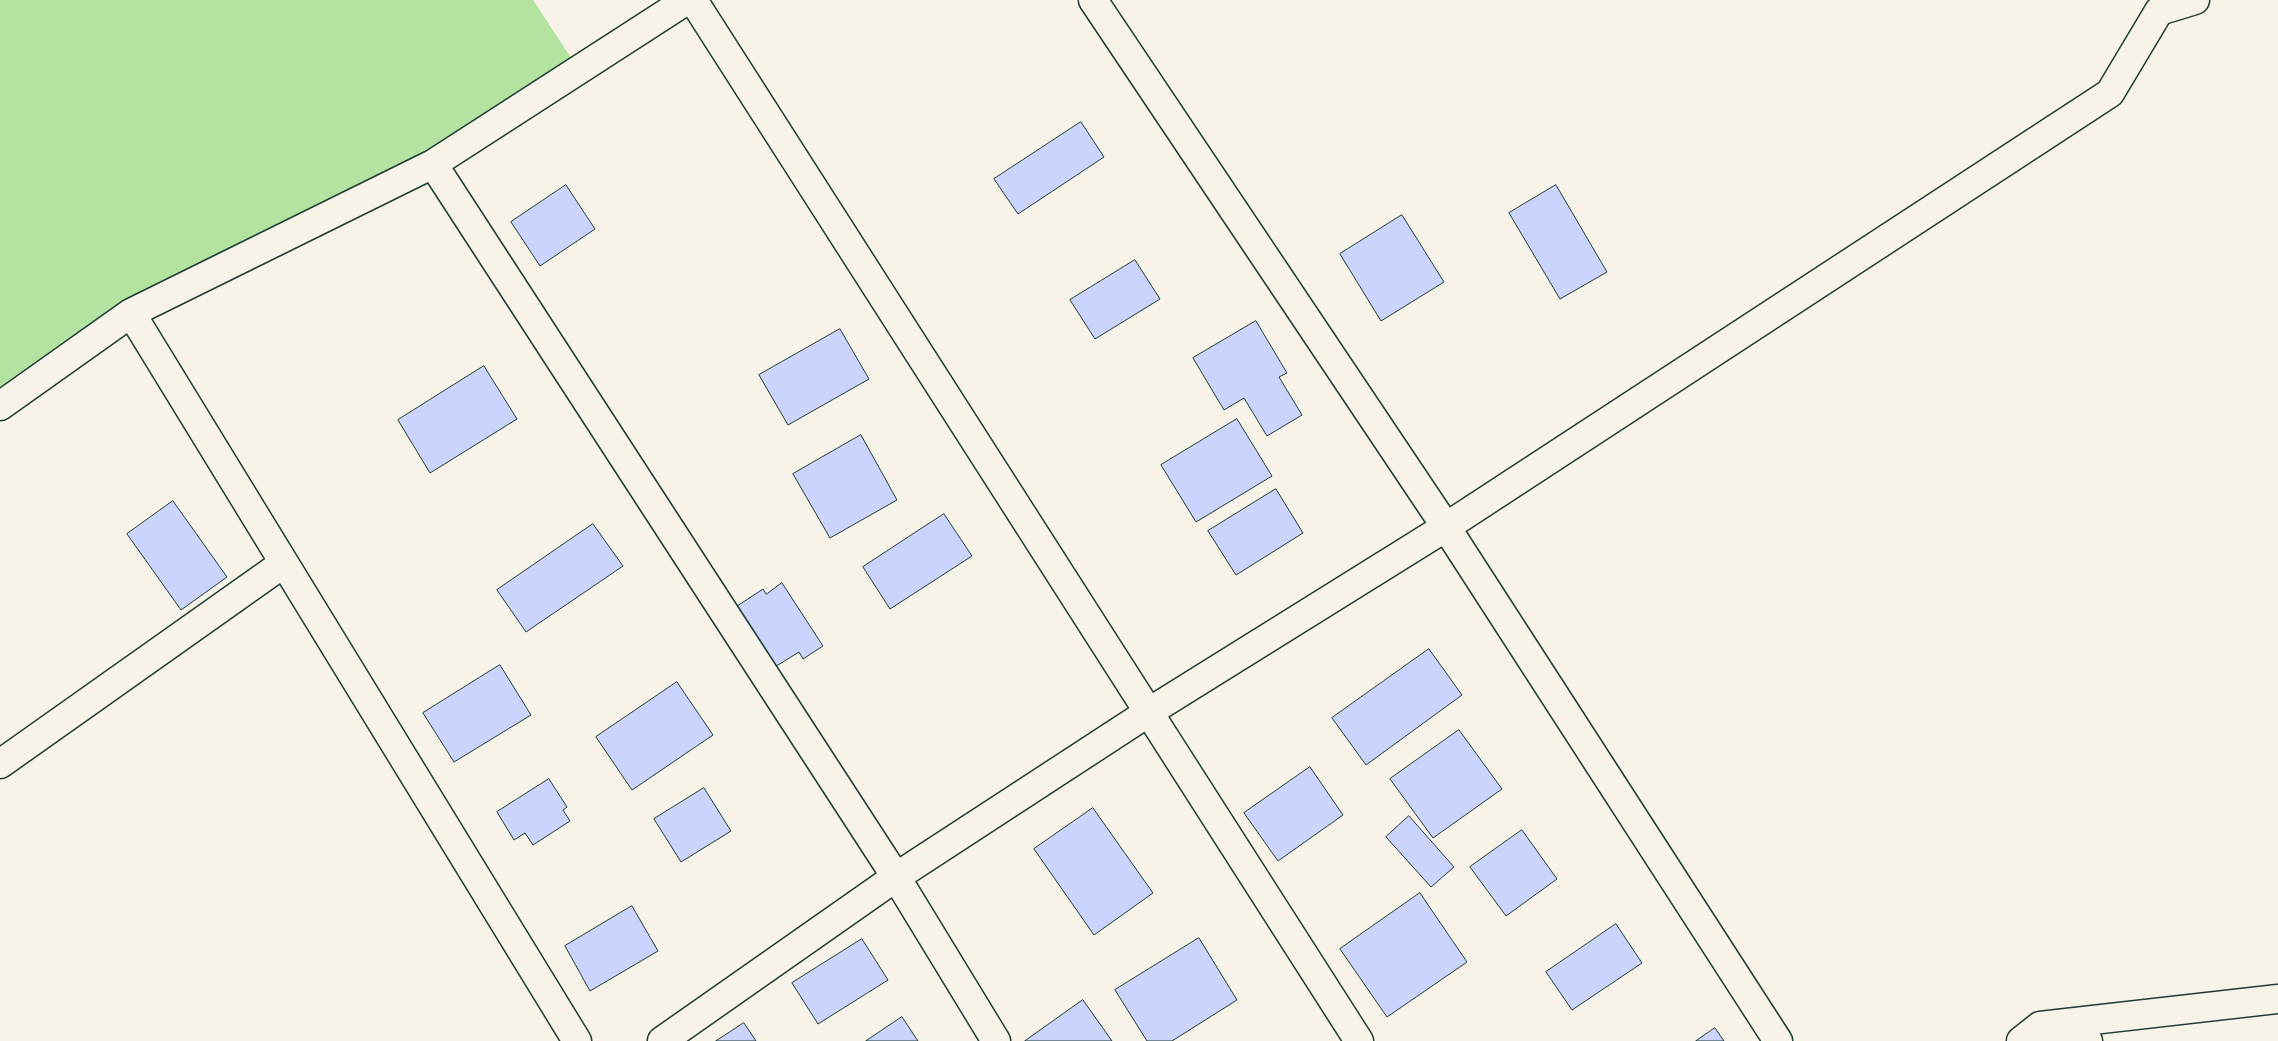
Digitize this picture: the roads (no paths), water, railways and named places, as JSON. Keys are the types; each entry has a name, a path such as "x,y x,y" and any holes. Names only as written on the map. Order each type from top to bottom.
{"street":[{"path":"0,406 131,313 433,164 686,0"},
{"path":"693,0 1359,1041"},
{"path":"1093,0 1446,527 1778,1041"},
{"path":"662,1041 896,877 1149,712 1446,527 2110,93 2155,6 2195,0"},
{"path":"433,164 896,877 996,1041"},
{"path":"131,313 577,1041"},
{"path":"0,764 284,563"},
{"path":"2031,1033 2278,999"},
{"path":"2031,1033 2088,1041"}]}
